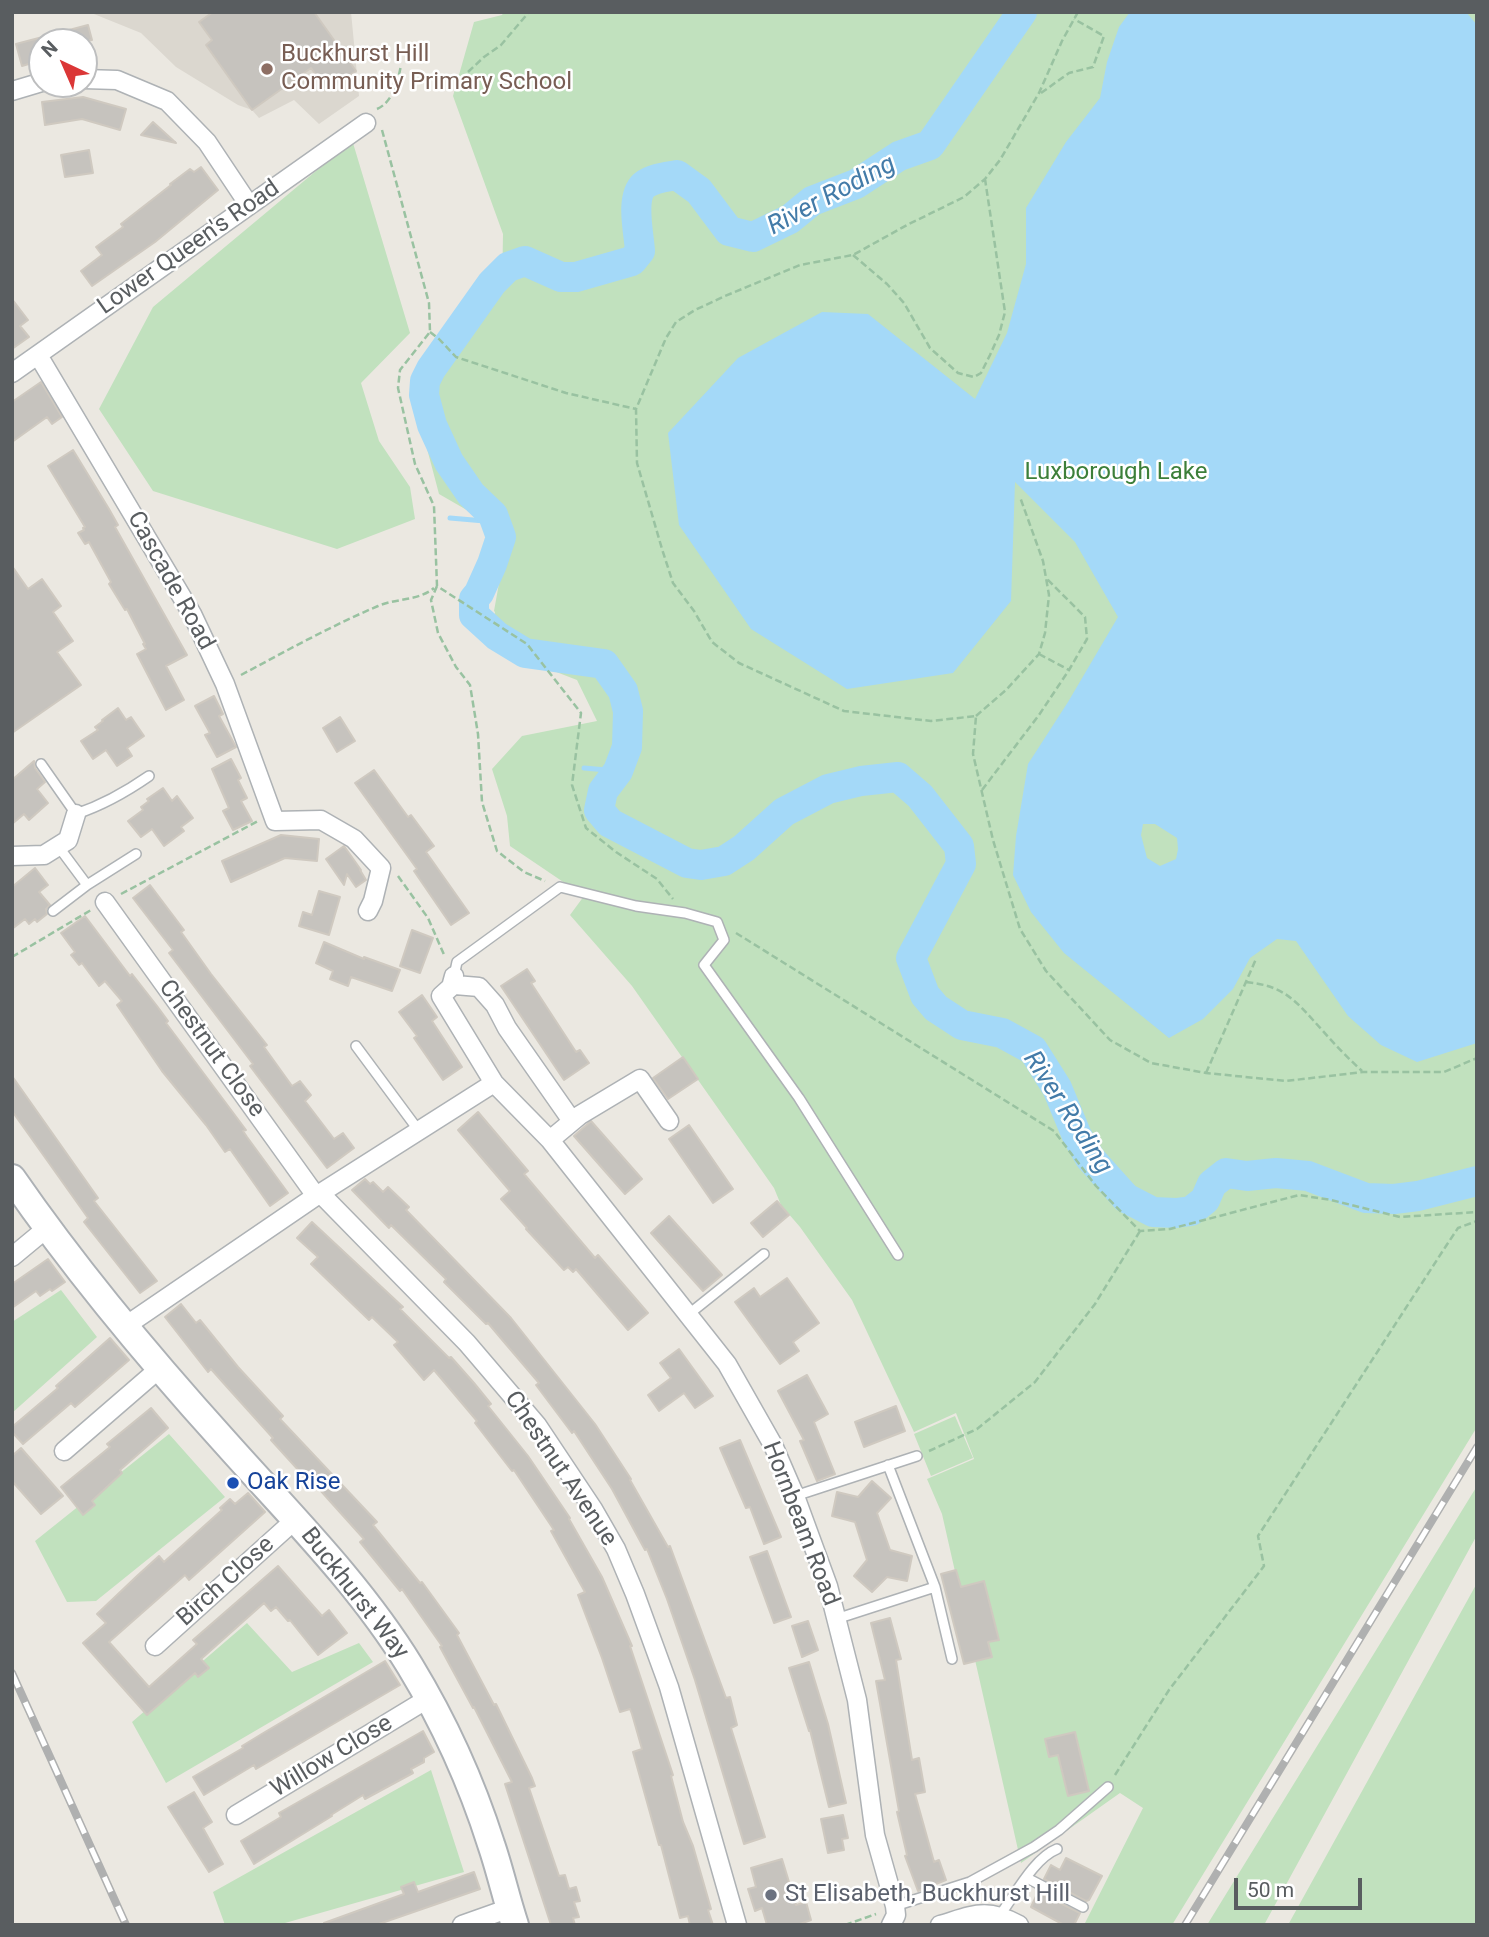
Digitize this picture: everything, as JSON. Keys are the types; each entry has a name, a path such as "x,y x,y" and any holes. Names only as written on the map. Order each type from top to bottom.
{"street":[{"path":"98,79 117,80 167,101 207,142 249,205"},
{"name":"Lower Queen's Road","path":"12,373 366,122"},
{"name":"Cascade Road","path":"38,355 192,614 225,684 274,817"},
{"path":"12,856 44,855 68,840 76,814"},
{"path":"274,817 321,820 355,839 381,868 368,911"},
{"name":"Chestnut Close","path":"105,902 318,1195"},
{"path":"452,981 455,985 479,988 495,1005 572,1121"},
{"name":"Hornbeam Road","path":"452,981 441,996 494,1083 550,1140 689,1314 727,1364 774,1445 828,1586 858,1700 875,1835 895,1906 896,1914 891,1925"},
{"path":"550,1140 572,1121 640,1079 669,1121"},
{"path":"124,1327 318,1195 494,1083"},
{"name":"Buckhurst Way","path":"12,1178 124,1327 296,1519 363,1598 393,1640 429,1699 466,1773 513,1916"},
{"name":"Chestnut Avenue","path":"318,1195 467,1343 537,1425 598,1519 635,1594 669,1687 737,1925"},
{"path":"12,1257 47,1228"},
{"path":"64,1451 160,1368"},
{"name":"Birch Close","path":"155,1646 296,1519"},
{"name":"Willow Close","path":"236,1815 429,1699"},
{"path":"940,1925 978,1914 1000,1915 1019,1925"},
{"path":"462,1925 513,1916"}],"lane":[{"path":"41,764 76,814 109,801 149,776"},
{"path":"58,846 87,885"},
{"path":"53,911 87,885 136,854"},
{"path":"452,981 457,962 560,887 717,922 724,940 704,965 799,1098 898,1255"},
{"path":"356,1045 419,1131"},
{"path":"689,1314 764,1254"},
{"path":"795,1496 917,1455"},
{"path":"888,1465 935,1587 952,1659"},
{"path":"836,1619 935,1587"},
{"path":"895,1906 970,1882 1034,1847 1059,1830 1108,1787"},
{"path":"1000,1915 1039,1861 1057,1849"},
{"path":"1027,1878 1083,1907"}],"path":[{"path":"468,72 501,45 529,12"},
{"path":"1020,497 1043,561 1049,595 1045,633 1039,654 1006,690 976,716 931,721 844,711 739,663 712,642 673,583 637,463 636,409 666,338 676,322 724,296 800,265 853,255 964,197 985,179 1000,160 1039,93 1078,12"},
{"path":"1039,93 1069,73 1093,67 1104,36 1074,19"},
{"path":"401,65 390,100 371,111 366,122 381,126 429,303 430,332 400,370 398,388 415,464 434,506 437,586 432,600 438,633 456,667 470,685 478,734 482,802 497,851 524,872 560,887"},
{"path":"853,255 887,284 904,303 930,348 958,373 974,377 981,373 999,335 1005,312 985,179"},
{"path":"430,332 456,356 566,393 636,409"},
{"path":"982,790 1039,715 1087,639 1085,617 1046,578"},
{"path":"225,684 344,621 387,602 425,595 437,586"},
{"path":"437,586 527,644 581,713 572,785 586,828 657,879 685,913"},
{"path":"1039,654 1069,670"},
{"path":"976,716 974,754 993,840 1020,929 1046,971 1110,1040 1151,1063 1206,1073 1286,1081 1363,1072 1444,1072 1477,1058"},
{"path":"12,957 105,902 274,817"},
{"path":"381,868 400,876 428,918 452,981"},
{"path":"717,922 1054,1131 1096,1186 1140,1231 1170,1229 1299,1195 1400,1217 1477,1212"},
{"path":"1206,1073 1256,959"},
{"path":"1246,982 1281,991 1297,1001 1338,1049 1363,1072"},
{"path":"1108,1787 1169,1690 1264,1566 1258,1536 1446,1246 1458,1228 1477,1221"},
{"path":"917,1455 977,1429 1035,1382 1095,1304 1140,1231"},
{"path":"845,1925 895,1906"}],"shaded area":[{"name":"Buckhurst Hill Community Primary School","path":"89,12 351,12 359,96 319,124 294,100 259,118 252,110 238,105 176,67 141,33"}],"green space":[{"path":"504,12 1477,12 1477,1427 1172,1925 1084,1925 1143,1808 1120,1793 1021,1863 942,1514 927,1479 974,1459 956,1413 914,1432 852,1300 781,1205 774,1188 632,986 570,915 584,896 510,846 507,816 492,769 522,736 597,721 577,680 489,646 503,561 491,524 439,494 425,441 428,382 502,290 503,234 453,96 474,22 502,15"},
{"path":"353,143 410,333 361,383 379,441 410,487 415,519 337,549 153,491 99,409 153,307"},
{"path":"61,1290 97,1337 12,1413 12,1322"},
{"path":"955,1416 973,1458 931,1476 914,1434"},
{"path":"169,1434 225,1497 96,1601 67,1602 35,1541"},
{"path":"1477,1486 1477,1535 1264,1925 1207,1925"},
{"path":"1477,1583 1477,1925 1288,1925"},
{"path":"247,1623 292,1672 359,1643 373,1662 166,1783 132,1722"},
{"path":"431,1770 464,1872 278,1925 225,1925 213,1892"}],"water":[{"name":"Luxborough Lake","path":"1130,12 1466,12 1477,25 1477,1043 1417,1062 1381,1045 1348,1016 1296,941 1277,939 1250,958 1233,989 1203,1019 1169,1038 1064,953 1031,912 1013,875 1016,836 1028,764 1118,617 1075,542 1015,482 1011,601 953,673 847,689 751,629 679,525 668,433 738,358 822,312 868,314 975,399 1007,333 1026,264 1026,208 1066,142 1100,98 1107,62 1119,27","holes":["1143,824 1155,824 1177,838 1176,859 1160,866 1147,858 1141,835"]}],"building":[{"path":"213,12 314,12 356,71 328,91 311,68 252,110 206,45 212,40 199,22"},
{"path":"28,41 28,64 22,66 16,44"},
{"path":"87,98 126,109 120,130 82,119 45,125 42,102"},
{"path":"153,122 176,143 141,135"},
{"path":"89,150 93,173 65,177 61,155"},
{"path":"201,167 218,190 155,242 92,286 81,271 102,255 96,247 123,227 121,224 170,184 190,169 194,172"},
{"path":"12,299 28,320 20,326 29,337 12,349"},
{"path":"41,382 62,417 52,424 47,417 12,442 12,402"},
{"path":"73,450 118,525 115,527 187,655 166,666 184,700 166,710 137,654 146,649 145,644 127,609 125,610 109,584 111,582 89,542 85,544 78,533 85,527 48,466"},
{"path":"12,566 28,589 42,579 61,606 53,612 73,641 57,652 81,685 12,733"},
{"path":"214,696 223,714 219,716 236,747 217,757 205,735 210,733 195,706"},
{"path":"118,708 126,720 131,717 144,736 127,748 132,756 117,766 106,750 93,759 81,741 98,730 95,727"},
{"path":"340,717 355,741 337,752 323,728"},
{"path":"231,759 247,798 241,801 252,821 233,830 223,811 229,808 212,769"},
{"path":"34,761 35,768 45,782 37,789 48,803 29,820 24,814 12,824 12,780"},
{"path":"374,770 408,817 411,815 434,846 426,852 469,913 451,925 414,871 417,869 355,783"},
{"path":"163,788 172,801 177,796 193,818 181,827 184,831 164,846 152,829 141,837 128,821 143,810 141,807 149,801 147,799"},
{"path":"281,835 319,839 317,861 285,858 231,882 222,861"},
{"path":"344,846 366,880 356,887 347,874 344,885 326,859"},
{"path":"35,868 48,885 39,892 50,905 46,909 47,914 37,922 35,919 29,924 25,919 12,929 12,887"},
{"path":"150,885 184,930 181,932 211,974 267,1045 264,1047 292,1086 300,1081 311,1095 305,1101 334,1139 343,1133 354,1148 327,1168 250,1066 253,1064 169,953 173,950 133,898"},
{"path":"319,891 340,897 329,935 299,926 303,912 312,915"},
{"path":"85,916 168,1021 166,1023 246,1130 243,1131 288,1193 270,1206 230,1149 225,1152 162,1071 117,1005 122,1001 105,981 99,986 82,963 79,965 71,955 75,952 61,933"},
{"path":"412,930 433,938 420,973 400,966"},
{"path":"324,942 364,959 400,970 392,991 351,977 348,986 330,979 333,971 316,963"},
{"path":"527,969 535,981 531,983 576,1052 580,1050 589,1063 564,1080 501,986"},
{"path":"422,995 437,1017 432,1021 462,1067 443,1080 399,1012"},
{"path":"683,1057 698,1079 668,1099 653,1078"},
{"path":"12,1076 98,1198 94,1201 157,1281 140,1293 84,1222 88,1218 12,1111"},
{"path":"478,1112 528,1171 524,1174 584,1245 595,1258 598,1255 648,1313 628,1330 576,1269 573,1272 568,1267 564,1270 501,1199 510,1191 458,1130"},
{"path":"591,1121 642,1179 625,1194 574,1136"},
{"path":"689,1125 733,1189 713,1203 669,1139"},
{"path":"365,1179 370,1184 373,1182 383,1192 388,1187 409,1207 406,1210 511,1318 595,1424 631,1479 668,1547 670,1546 726,1698 730,1697 737,1725 731,1728 765,1837 744,1844 695,1680 667,1599 647,1549 645,1550 612,1489 574,1431 572,1433 536,1385 539,1383 488,1323 444,1282 446,1279 391,1225 389,1228 352,1190"},
{"path":"777,1201 789,1215 763,1237 751,1223"},
{"path":"669,1216 722,1275 703,1291 651,1233"},
{"path":"312,1222 403,1307 400,1309 451,1357 474,1383 570,1518 602,1577 632,1646 673,1775 671,1776 683,1822 693,1846 713,1925 690,1925 688,1916 680,1918 633,1752 642,1749 632,1714 630,1709 620,1712 578,1595 585,1592 551,1531 554,1530 514,1470 512,1471 475,1423 477,1421 434,1370 424,1380 394,1345 398,1342 372,1317 369,1320 311,1264 318,1257 297,1238"},
{"path":"48,1259 65,1282 40,1296 36,1291 12,1308 12,1284"},
{"path":"787,1278 819,1323 793,1342 799,1351 780,1364 735,1302 754,1288 760,1297"},
{"path":"181,1304 196,1323 200,1320 283,1416 280,1419 377,1522 373,1525 420,1583 422,1582 459,1633 457,1635 494,1705 496,1704 532,1778 535,1786 529,1788 559,1876 565,1875 569,1889 576,1887 580,1901 574,1902 579,1917 573,1918 575,1925 551,1925 505,1784 512,1782 440,1647 442,1646 402,1589 400,1591 360,1542 364,1539 271,1440 273,1438 211,1369 208,1372 165,1317"},
{"path":"110,1338 129,1360 75,1407 71,1403 23,1444 12,1432 12,1427"},
{"path":"679,1349 713,1396 695,1408 684,1393 659,1411 648,1395 671,1378 660,1363"},
{"path":"807,1375 828,1414 814,1422 835,1474 817,1481 800,1441 804,1440 778,1391"},
{"path":"896,1406 905,1431 864,1447 855,1422"},
{"path":"151,1408 168,1428 120,1470 122,1473 92,1501 95,1505 83,1515 61,1487 110,1447 107,1444"},
{"path":"740,1440 781,1537 764,1544 750,1507 746,1508 720,1448"},
{"path":"21,1448 63,1496 41,1514 12,1481 12,1456"},
{"path":"872,1481 891,1498 877,1513 890,1550 912,1556 907,1581 887,1577 872,1592 854,1576 867,1560 855,1522 832,1516 837,1492 858,1497"},
{"path":"248,1493 265,1512 189,1580 185,1575 109,1642 149,1687 197,1644 193,1640 278,1566 322,1616 329,1610 347,1633 318,1655 290,1620 276,1607 271,1611 264,1603 201,1659 209,1668 198,1677 195,1673 147,1715 83,1643 106,1623 97,1614 159,1556 164,1562 222,1510 220,1508 230,1499 235,1504"},
{"path":"767,1551 791,1617 774,1623 750,1557"},
{"path":"956,1570 961,1587 984,1581 999,1640 988,1642 992,1657 964,1664 941,1574"},
{"path":"890,1618 901,1659 896,1660 912,1760 919,1758 925,1792 915,1794 934,1862 939,1860 946,1880 918,1891 905,1856 907,1855 897,1812 899,1811 876,1681 885,1680 871,1623"},
{"path":"808,1621 818,1650 802,1657 792,1626"},
{"path":"385,1661 400,1685 256,1769 254,1765 204,1795 193,1777"},
{"path":"809,1662 828,1724 846,1803 829,1807 810,1730 789,1668"},
{"path":"423,1731 434,1752 411,1769 413,1773 365,1799 363,1795 254,1864 241,1841 281,1817 279,1813"},
{"path":"1075,1732 1089,1791 1068,1796 1058,1755 1049,1757 1045,1739"},
{"path":"194,1792 212,1822 203,1828 223,1864 209,1872 168,1807"},
{"path":"843,1815 848,1838 842,1839 844,1850 828,1853 821,1819"},
{"path":"1066,1858 1102,1876 1089,1900 1086,1901 1044,1879 1051,1865 1060,1870"},
{"name":"St Elisabeth, Buckhurst Hill","path":"782,1859 796,1905 806,1902 811,1920 797,1925 767,1925 762,1908 755,1911 748,1889 756,1887 751,1868"},
{"path":"474,1872 480,1889 376,1925 324,1925 404,1894 401,1887 414,1882 418,1892"},
{"path":"1038,1892 1080,1913 1074,1925 1064,1925 1031,1907"}],"waterway":[{"name":"River Roding","path":"1022,12 930,145 899,156 856,184 812,201 790,219 753,237 729,231 699,191 677,175 660,178 644,185 637,198 640,251 632,261 576,277 561,277 525,261 508,267 492,283 431,369 425,381 424,395 432,425 449,462 471,494 493,515 501,537 492,564 474,599 474,615 497,636 525,653 604,664 623,691 628,711 627,747 618,771 603,791 599,810 610,823 687,863 701,865 724,861 744,848 784,812 828,789 861,781 898,777 920,796 959,846 961,864 911,958 925,995 936,1008 962,1025 1002,1033 1033,1050 1057,1088 1077,1136 1090,1158 1126,1198 1153,1212 1191,1211 1205,1200 1212,1184 1226,1173 1247,1176 1276,1173 1308,1176 1366,1198 1394,1199 1418,1196 1477,1181"},
{"path":"450,518 496,522"},
{"path":"584,768 618,771"}],"railway":[{"path":"1185,1925 1477,1447"},
{"path":"12,1673 126,1925"}],"place":[{"name":"Buckhurst Hill Community Primary School","path":"267,69"},
{"name":"Oak Rise","path":"233,1483"},
{"name":"St Elisabeth, Buckhurst Hill","path":"771,1895"}]}
